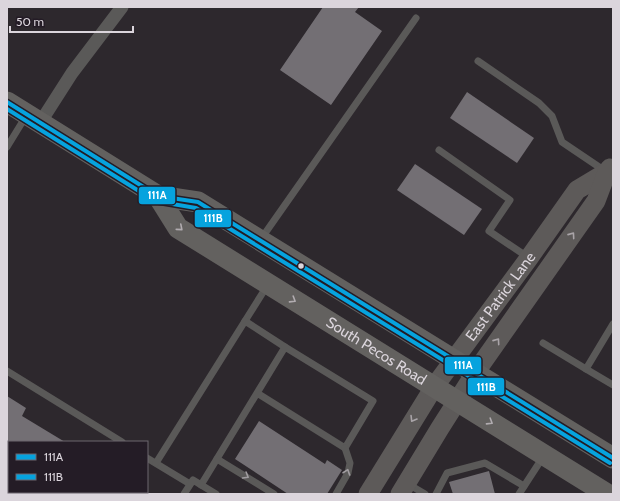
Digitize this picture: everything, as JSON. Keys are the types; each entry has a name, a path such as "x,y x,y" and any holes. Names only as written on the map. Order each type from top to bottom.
{"main road":[{"name":"South Pecos Road","path":"7,102 158,196 198,202 613,458"},
{"name":"East Patrick Lane","path":"368,494 420,407 577,190 610,168"},
{"name":"East Patrick Lane","path":"404,488 475,373 596,202 610,168"},
{"name":"South Pecos Road","path":"158,196 178,228 457,401 601,493"}],"street":[{"path":"34,118 72,73 122,7"}],"lane":[{"path":"259,240 416,18"},
{"path":"478,61 539,103 552,116 562,142 610,168"},
{"path":"7,147 34,118"},
{"path":"439,150 510,200 489,231 529,258"},
{"path":"156,463 268,284"},
{"path":"245,322 373,402 346,448"},
{"path":"586,369 613,324"},
{"path":"543,343 613,385"},
{"path":"201,485 285,347"},
{"path":"7,370 120,441"},
{"path":"257,393 346,448 350,463 348,473 336,494"},
{"path":"519,494 544,456"},
{"path":"148,459 190,484"},
{"path":"217,459 274,494"},
{"path":"436,494 448,473 485,463 524,486"},
{"path":"184,494 193,480 216,494"},
{"path":"404,488 425,494"}],"building":[{"path":"323,7 359,7 355,12 382,31 331,105 280,70"},
{"path":"467,92 534,138 517,163 450,118"},
{"path":"415,164 482,209 464,235 397,190"},
{"path":"7,396 26,408 22,416 63,441 8,441 7,442"},
{"path":"259,421 325,464 327,460 342,470 327,494 288,494 235,459"},
{"path":"489,471 495,494 453,494 449,482"}],"transit line":[{"name":"111A","path":"7,102 158,196 198,202 613,458"},
{"name":"111B","path":"7,109 155,201 196,208 610,463"}]}
